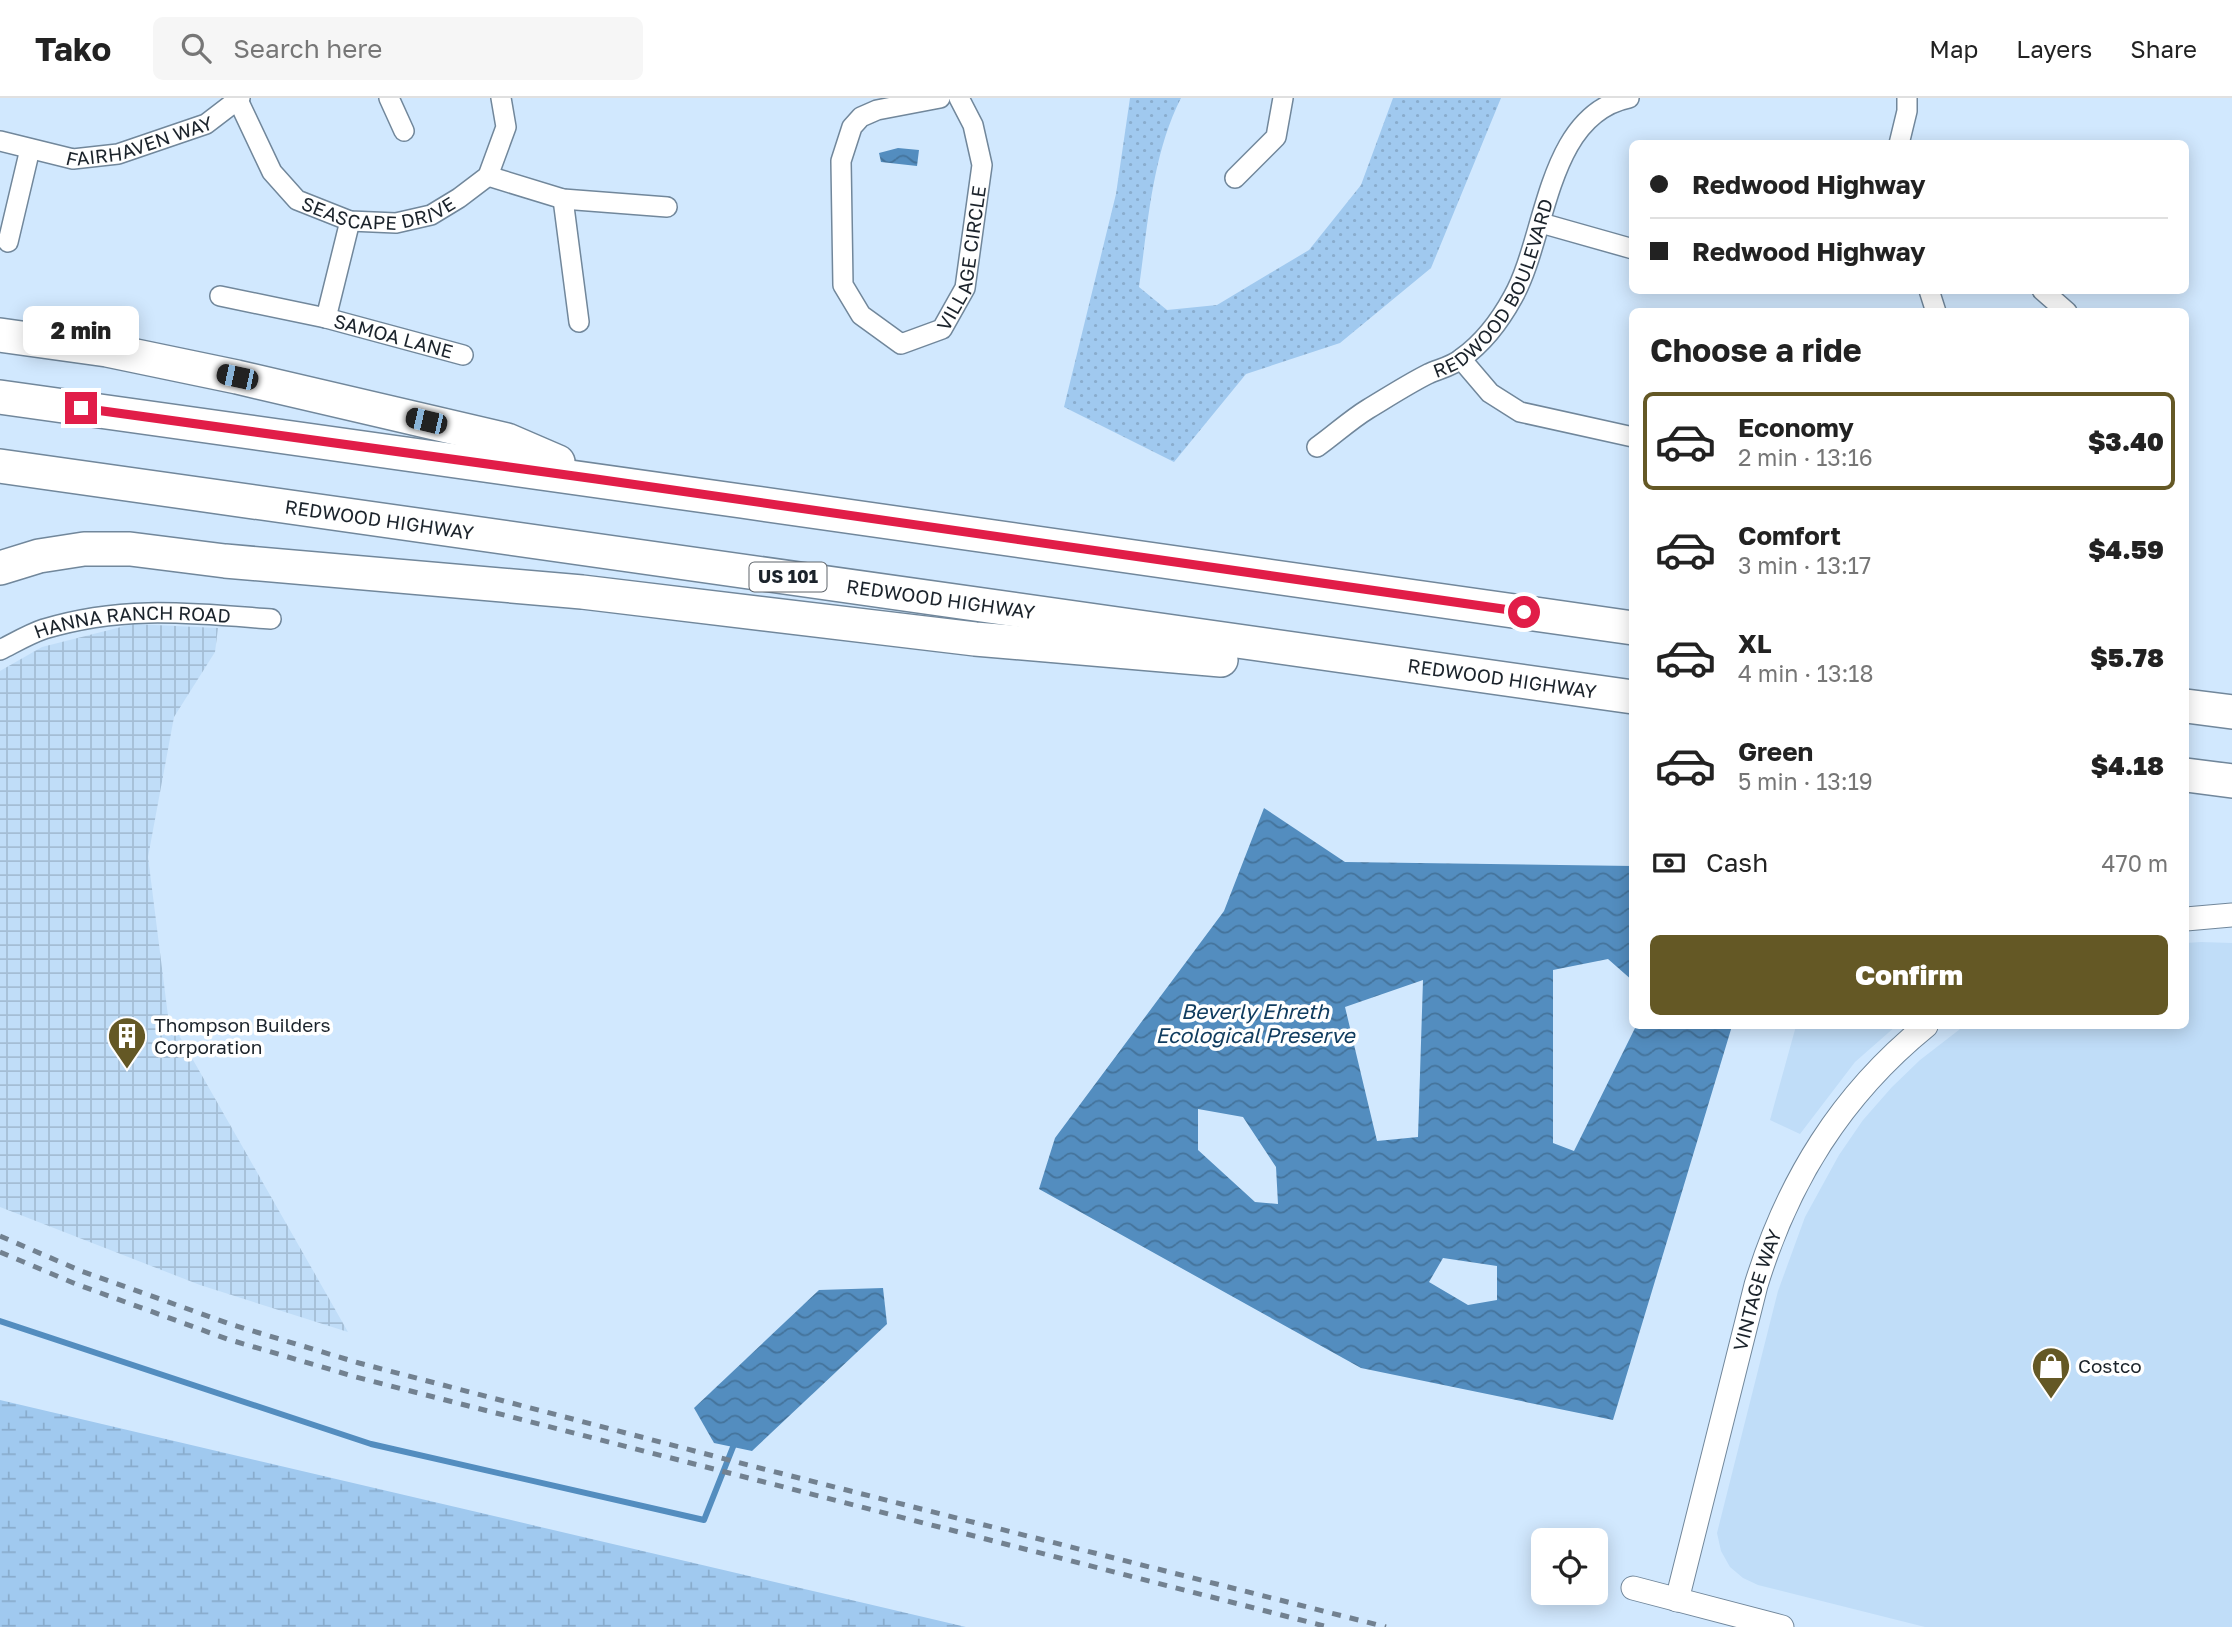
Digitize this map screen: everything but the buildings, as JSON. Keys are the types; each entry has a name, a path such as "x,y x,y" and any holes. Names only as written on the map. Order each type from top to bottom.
{"highway":[{"path":"0,335 155,359 507,440 596,479"},
{"path":"0,397 596,479 1629,627"},
{"name":"REDWOOD HIGHWAY","path":"0,466 1629,696"},
{"path":"0,568 39,556 84,549 119,549 582,592 987,640 1576,689"},
{"path":"0,587 66,565 155,554"},
{"path":"2189,706 2232,712"},
{"path":"2189,775 2232,781"}],"street":[{"name":"SEASCAPE DRIVE","path":"238,98 272,172 297,200 350,221 396,223 432,215 488,176"},
{"name":"FAIRHAVEN WAY","path":"0,141 73,159 118,154 206,124 238,98"},
{"path":"389,98 404,131"},
{"path":"501,98 506,127 488,176 562,199 667,207"},
{"name":"VILLAGE CIRCLE","path":"940,98 877,110 861,117 852,127 841,161 843,285 861,315 901,344 942,329 965,288 982,164 973,125 959,98"},
{"path":"1235,178 1276,137 1283,98"},
{"name":"REDWOOD BOULEVARD","path":"1317,447 1366,410 1461,359 1492,328 1514,295 1541,223 1555,173 1570,143 1592,117 1618,100 1629,98"},
{"path":"1900,140 1908,98"},
{"path":"8,242 30,149"},
{"path":"562,199 579,322"},
{"name":"SAMOA LANE","path":"326,318 350,221"},
{"path":"1541,223 1629,248"},
{"path":"2047,294 2062,308"},
{"name":"SAMOA LANE","path":"220,296 326,318 463,355"},
{"path":"1461,359 1490,393 1520,412 1629,436"},
{"name":"HANNA RANCH ROAD","path":"0,650 41,630 124,612 177,612 271,618"},
{"path":"2193,918 2232,915"},
{"path":"2193,918 2232,923"},
{"name":"VINTAGE WAY","path":"1677,1600 1756,1285 1784,1207 1820,1143 1846,1107 1875,1071 1923,1029"},
{"path":"1633,1588 1782,1627"}],"shaded area":[{"path":"133,624 218,628 215,652 174,717 148,857 168,1016 348,1332 200,1285 0,1207 0,671 42,647"},
{"path":"2189,943 2232,943 2232,1627 1925,1627 1758,1585 1743,1578 1730,1567 1721,1551 1717,1533 1778,1291 1805,1217 1839,1155 1863,1120 1920,1060 1960,1029 2189,1029"},
{"path":"1795,1029 1893,1029 1855,1062 1800,1134 1770,1120"}],"green space":[{"path":"1130,98 1181,98 1171,120 1157,166 1139,287 1167,310 1217,305 1309,250 1361,185 1393,98 1501,98 1431,268 1340,343 1246,374 1174,462 1064,407 1116,194"},
{"path":"0,1400 966,1627 0,1627"}],"water":[{"path":"898,148 919,150 917,166 881,162 879,153"},
{"name":"Beverly Ehreth Ecological Preserve","path":"1264,808 1345,862 1629,866 1629,977 1608,959 1553,970 1553,1143 1574,1151 1635,1029 1731,1029 1613,1420 1361,1368 1039,1189 1055,1138 1224,911","holes":["1423,980 1418,1137 1377,1141 1345,1007","1198,1109 1243,1117 1276,1167 1278,1204 1255,1202 1198,1150","1443,1258 1497,1266 1497,1300 1468,1305 1429,1282"]},
{"path":"883,1288 887,1324 752,1451 714,1443 694,1408 819,1290"}],"waterway":[{"path":"0,1321 371,1444 704,1520 733,1447"}],"railway":[{"path":"0,1236 81,1271 233,1325 359,1363 1386,1627"},
{"path":"0,1252 76,1284 227,1339 356,1377 1328,1627"}],"place":[{"name":"Thompson Builders Corporation","path":"127,1070"},
{"name":"Costco","path":"2051,1400"}],"route":[{"path":"81,408 1524,612"}]}
